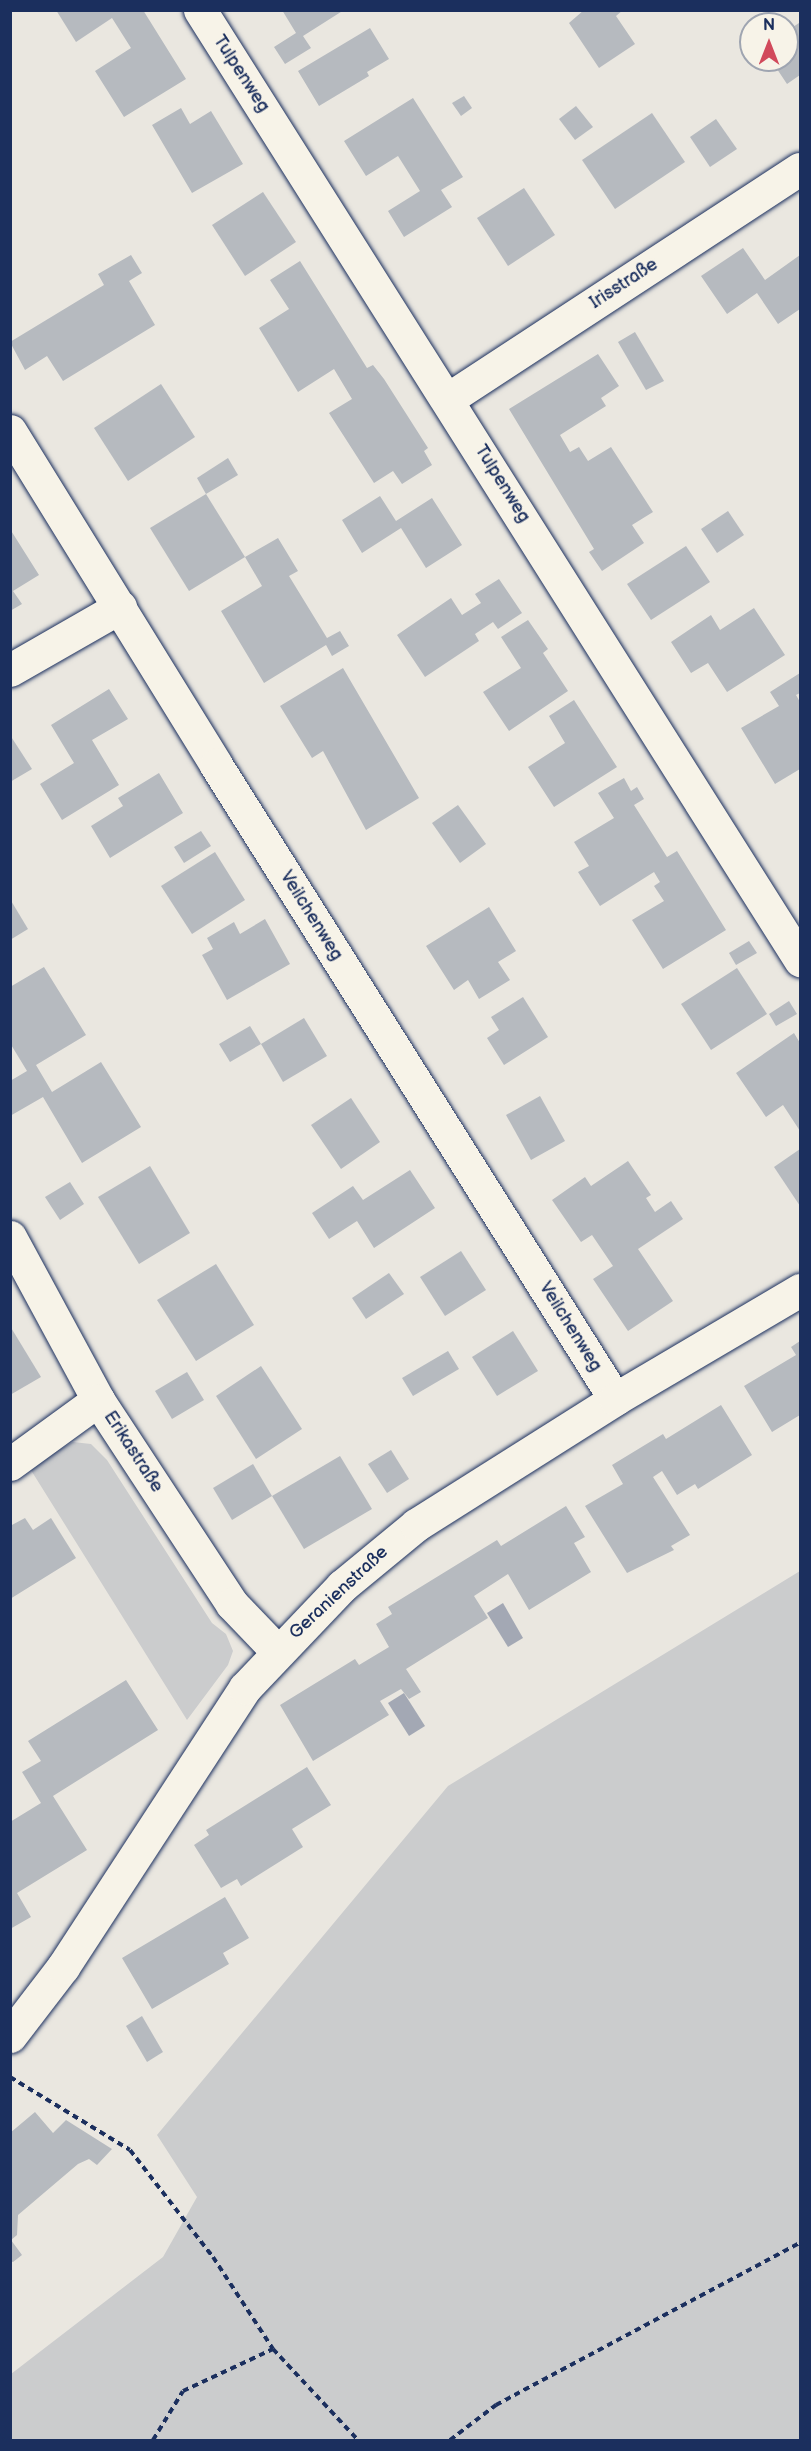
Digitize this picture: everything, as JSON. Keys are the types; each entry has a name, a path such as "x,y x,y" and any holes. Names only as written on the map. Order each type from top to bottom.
{"street":[{"name":"Tulpenweg","path":"200,10 801,960"},
{"name":"Irisstraße","path":"448,399 801,169"},
{"name":"Veilchenweg","path":"10,431 615,1399"},
{"path":"10,670 120,607"},
{"name":"Erikastraße","path":"10,1237 99,1400 232,1604 277,1651"},
{"name":"Geranienstraße","path":"10,2036 63,1967 245,1688 277,1651 342,1586 416,1525 615,1399 801,1290"},
{"path":"10,1464 99,1400"}],"path":[{"path":"10,2078 130,2150 213,2257 273,2349 358,2440"},
{"path":"450,2440 496,2405 801,2243"},
{"path":"153,2440 183,2391 273,2349"}],"shaded area":[{"path":"73,1442 91,1444 107,1460 212,1623 226,1634 233,1651 228,1665 187,1720 29,1467"},
{"path":"800,1571 800,2440 11,2440 11,2374 163,2257 197,2197 157,2135 448,1786"},
{"path":"503,1603 523,1638 508,1647 487,1613"},
{"path":"404,1693 425,1726 409,1736 388,1703"}],"building":[{"path":"56,10 143,10 186,79 124,117 95,71 131,48 112,18 76,42"},
{"path":"282,10 344,10 303,36 311,48 285,64 274,47 296,33"},
{"path":"584,10 623,10 616,16 635,44 599,68 569,23"},
{"path":"799,23 800,75 787,84 779,72 799,72"},
{"path":"370,28 389,59 367,72 369,76 319,106 298,71"},
{"path":"464,96 472,108 461,116 452,103"},
{"path":"413,98 463,177 441,190 452,207 404,237 388,211 420,191 398,156 366,176 344,141"},
{"path":"576,106 593,127 575,140 559,119"},
{"path":"181,108 190,124 211,111 243,164 192,193 152,125"},
{"path":"652,113 685,162 615,209 582,160"},
{"path":"716,119 737,149 710,167 690,137"},
{"path":"524,188 555,235 508,266 477,218"},
{"path":"263,192 296,242 245,276 212,225"},
{"path":"743,248 765,280 800,255 800,309 778,324 757,293 727,314 701,276"},
{"path":"131,255 142,273 129,281 155,325 63,381 47,356 25,370 10,342 104,285 98,274"},
{"path":"300,261 367,368 373,365 384,379 428,448 424,451 432,465 402,484 393,471 374,483 329,413 352,399 334,369 298,392 259,328 289,309 270,280"},
{"path":"635,332 664,381 646,390 618,342"},
{"path":"598,354 619,386 601,398 606,406 560,435 570,452 579,447 588,461 611,447 653,512 632,525 644,543 602,571 589,552 594,549 509,409"},
{"path":"161,384 195,437 128,481 94,428"},
{"path":"228,458 238,475 206,494 197,478"},
{"path":"206,494 245,557 189,591 150,528"},
{"path":"380,496 396,521 432,498 462,545 426,568 401,528 362,553 342,520"},
{"path":"728,511 744,535 717,553 701,529"},
{"path":"10,529 39,575 13,591 22,604 10,611"},
{"path":"278,538 298,571 289,576 327,638 340,631 349,646 332,656 326,645 264,683 221,611 262,586 245,557"},
{"path":"686,546 710,582 651,620 627,584"},
{"path":"499,579 522,613 498,629 493,622 475,634 479,641 425,677 397,635 451,598 462,615 481,603 475,594"},
{"path":"754,608 785,655 727,692 708,663 691,673 671,642 711,615 720,630"},
{"path":"528,620 548,649 543,653 568,691 509,731 483,692 521,668 501,637"},
{"path":"343,668 419,798 366,830 323,751 312,758 280,706"},
{"path":"800,673 800,693 796,695 800,702 800,769 775,784 741,728 779,706 770,692"},
{"path":"109,689 128,719 92,740 119,785 62,820 40,784 74,763 51,725"},
{"path":"574,700 617,767 554,807 528,767 565,743 549,716"},
{"path":"10,735 32,769 10,782"},
{"path":"159,773 183,813 110,858 91,826 123,806 118,798"},
{"path":"624,778 631,791 637,787 644,799 634,805 667,857 677,851 726,930 663,969 632,920 664,901 654,886 660,882 654,872 600,906 578,872 589,866 574,842 614,818 598,793"},
{"path":"458,805 486,844 460,863 432,823"},
{"path":"201,831 211,846 184,863 174,847"},
{"path":"215,852 245,900 192,934 161,886"},
{"path":"10,899 28,929 10,940"},
{"path":"489,907 516,951 498,962 510,980 479,999 468,980 454,990 426,946"},
{"path":"265,919 290,964 227,1000 202,955 213,949 207,938 234,922 240,934"},
{"path":"749,941 757,953 736,965 729,953"},
{"path":"44,967 86,1035 36,1065 52,1092 101,1062 141,1127 82,1163 43,1097 10,1116 10,1081 27,1071 10,1043 10,987"},
{"path":"737,968 767,1014 711,1050 681,1004"},
{"path":"523,997 548,1037 504,1065 487,1038 499,1030 491,1017"},
{"path":"789,1001 797,1014 776,1026 769,1014"},
{"path":"304,1018 327,1056 283,1082 261,1044"},
{"path":"250,1026 261,1044 230,1062 219,1044"},
{"path":"794,1033 800,1043 800,1131 783,1105 766,1117 736,1073"},
{"path":"540,1096 565,1141 531,1160 506,1115"},
{"path":"351,1098 380,1142 341,1169 311,1125"},
{"path":"800,1149 800,1206 774,1167"},
{"path":"628,1161 651,1195 646,1198 655,1212 671,1201 683,1219 638,1249 673,1301 628,1331 593,1279 613,1266 592,1235 581,1242 552,1200 585,1177 591,1186"},
{"path":"150,1166 190,1233 139,1264 98,1197"},
{"path":"410,1170 435,1208 374,1248 357,1221 329,1239 312,1213 353,1186 363,1200"},
{"path":"70,1182 84,1204 60,1220 45,1197"},
{"path":"461,1251 486,1290 445,1316 420,1277"},
{"path":"216,1264 254,1325 196,1361 157,1300"},
{"path":"389,1273 404,1294 366,1319 352,1298"},
{"path":"10,1326 41,1377 10,1395"},
{"path":"513,1331 538,1371 497,1396 472,1357"},
{"path":"800,1341 800,1415 772,1432 744,1386 796,1355 791,1347"},
{"path":"448,1351 459,1369 413,1396 402,1378"},
{"path":"261,1366 302,1429 256,1459 216,1396"},
{"path":"187,1372 204,1400 172,1419 155,1391"},
{"path":"721,1405 752,1455 698,1489 695,1484 677,1495 662,1471 653,1477 690,1535 671,1546 674,1550 627,1573 585,1506 623,1484 612,1465 663,1434 666,1439"},
{"path":"391,1450 409,1479 387,1493 368,1464"},
{"path":"340,1456 372,1509 304,1549 272,1496"},
{"path":"253,1464 272,1496 232,1520 213,1488"},
{"path":"566,1506 585,1537 574,1543 591,1572 529,1610 508,1574 474,1596 488,1618 406,1669 421,1692 409,1699 401,1689 380,1701 389,1715 313,1761 280,1705 355,1659 359,1665 389,1647 376,1624 392,1614 388,1607 497,1540 501,1546"},
{"path":"25,1518 33,1530 51,1518 76,1558 10,1599 10,1526"},
{"path":"126,1680 158,1730 53,1796 87,1850 17,1893 31,1917 10,1929 10,1822 41,1803 22,1772 41,1761 28,1741"},
{"path":"307,1767 331,1805 292,1829 303,1847 241,1886 237,1879 221,1888 194,1845 209,1835 206,1830"},
{"path":"225,1897 249,1938 223,1953 229,1964 152,2009 122,1958"},
{"path":"142,2016 163,2052 147,2062 126,2026"},
{"path":"35,2112 53,2133 66,2120 112,2149 97,2165 89,2159 78,2164 18,2215 17,2235 11,2240 22,2255 13,2262 10,2261 10,2133"}]}
